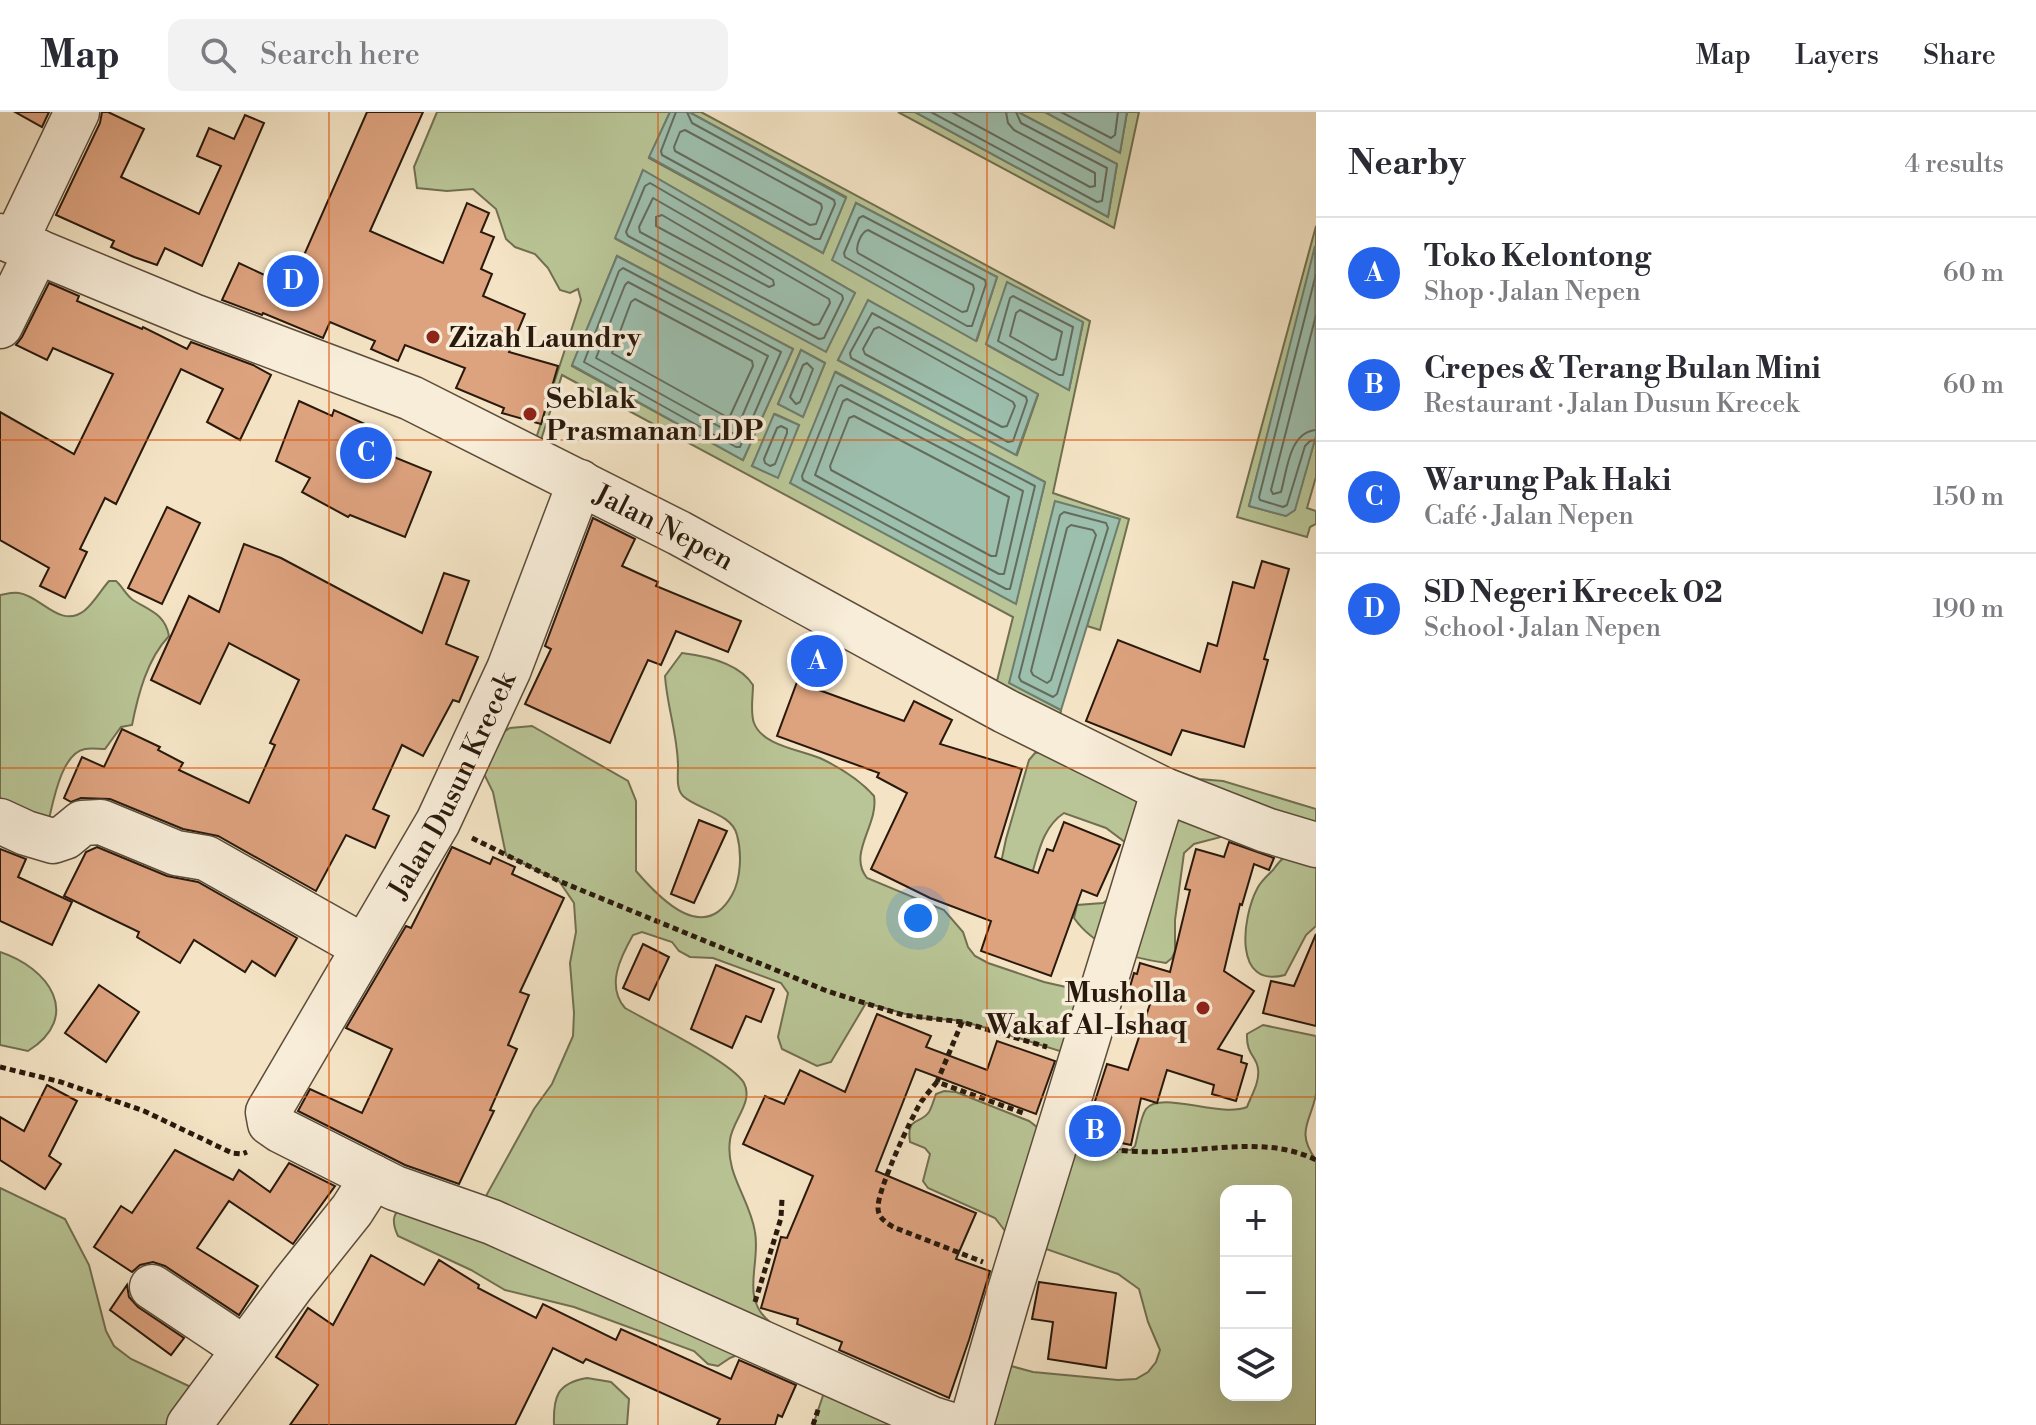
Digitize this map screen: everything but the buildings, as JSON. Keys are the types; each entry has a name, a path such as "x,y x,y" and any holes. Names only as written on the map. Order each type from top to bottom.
{"street":[{"path":"0,326 17,243 77,112"},
{"name":"Jalan Nepen","path":"17,243 193,316 411,398 580,482 1005,711 1164,790 1266,830 1316,845"},
{"name":"Jalan Dusun Krecek","path":"270,1123 268,1112 290,1072 438,822 509,669 580,482"},
{"path":"971,1425 1164,790"},
{"path":"0,821 53,841 65,837 82,823 101,822 176,853 206,858 364,947"},
{"path":"270,1123 395,1188 492,1222 951,1425"},
{"path":"189,1425 352,1210 373,1177"},
{"path":"152,1287 245,1349"}],"path":[{"path":"438,822 559,881 827,991 903,1015 962,1022 1082,1058"},
{"path":"962,1022 937,1082 921,1102 890,1168 877,1206 878,1213 893,1227 1015,1274"},
{"path":"0,1067 61,1082 144,1111 232,1153 242,1154 251,1150 270,1123"},
{"path":"937,1082 1058,1135 1110,1150 1170,1152 1257,1146 1295,1152 1316,1160"},
{"path":"746,1334 781,1218 782,1199"}],"shaded area":[{"path":"437,112 670,112 649,158 823,253 846,197 689,112 701,112 1090,321 1053,493 1129,519 1100,630 1087,626 1119,519 1055,502 1010,683 1061,710 1059,724 1199,779 1223,781 1316,809 1316,845 1219,812 1078,749 530,457 581,300 578,289 570,293 560,290 548,268 535,254 515,247 506,239 496,209 473,189 447,191 417,188 414,167","holes":["643,170 855,293 826,351 616,239","856,203 997,277 977,340 833,260","617,256 793,349 743,460 572,366","1007,283 1083,323 1069,390 987,345","869,301 1038,395 1017,455 838,360","801,350 825,363 803,416 778,404","836,372 1045,482 1016,603 791,483","562,375 1013,617 997,681 539,446","775,414 799,425 777,477 752,466"]},
{"path":"898,112 915,112 1108,217 1117,164 1018,112 1045,112 1120,152 1127,112 1139,112 1114,228"},
{"path":"1316,226 1316,247 1249,506 1286,516 1294,510 1316,436 1316,477 1307,508 1316,511 1316,524 1310,527 1307,537 1237,517"},
{"path":"109,581 116,581 131,598 160,618 169,636 149,666 132,725 121,727 105,749 85,749 70,759 59,780 48,823 0,821 0,595 27,595 59,614 75,616 87,608"},
{"path":"682,653 712,659 740,671 753,685 754,723 766,738 837,767 874,796 872,818 860,859 867,878 944,910 963,932 975,956 988,963 1044,982 1101,995 1082,1058 980,1026 954,1020 920,1018 866,1003 831,1062 817,1066 782,1049 778,1037 788,993 781,983 713,958 690,957 679,951 672,942 642,932 633,935 620,962 616,981 616,991 625,1008 724,1064 744,1083 746,1090 729,1152 755,1232 753,1292 761,1313 771,1323 745,1352 718,1366 708,1364 694,1351 574,1307 505,1290 471,1270 398,1236 394,1225 396,1213 405,1201 476,1208 552,1084 573,1036 570,963 576,932 574,903 559,881 506,855 493,792 484,774 494,737 510,728 532,726 628,781 636,801 636,871 657,894 682,912 696,917 709,916 721,909 732,895 739,874 740,858 734,828 722,817 689,801 678,786 678,755 665,676"},
{"path":"1048,751 1224,830 1221,837 1194,844 1184,853 1175,920 1175,951 1166,963 1115,950 1092,937 1074,918 1077,905 1103,903 1114,895 1126,843 1106,828 1064,813 1045,835 1030,880 1003,871 1006,839 1029,760 1035,753"},
{"path":"1316,851 1316,926 1306,935 1285,975 1268,977 1257,972 1249,962 1246,948 1252,902 1262,881 1283,858"},
{"path":"0,952 33,969 53,994 56,1009 54,1023 45,1037 28,1051 0,1045"},
{"path":"1263,1025 1316,1036 1316,1094 1305,1134 1316,1160 1316,1425 971,1425 989,1360 1033,1372 1136,1379 1148,1372 1160,1350 1139,1289 1118,1274 1009,1236 995,1218 928,1188 923,1181 930,1154 925,1148 910,1142 912,1125 929,1112 936,1094 956,1092 1058,1136 1095,1148 1131,1150 1135,1146 1144,1113 1153,1104 1164,1102 1222,1109 1247,1107 1258,1074 1247,1034"},
{"path":"0,1188 65,1219 89,1265 106,1331 114,1346 131,1359 210,1396 189,1425 0,1425"},
{"path":"831,1372 951,1425 813,1425"},
{"path":"587,1378 611,1382 629,1399 627,1425 554,1425 559,1393 569,1384"}],"water":[{"path":"670,112 689,112 846,198 823,253 649,157"},
{"path":"915,112 1018,112 1117,164 1108,217"},
{"path":"1045,112 1127,112 1120,153"},
{"path":"643,170 855,293 826,352 615,238"},
{"path":"856,203 997,277 976,341 832,260"},
{"path":"1315,246 1316,436 1295,510 1286,516 1249,506"},
{"path":"617,256 793,349 743,460 572,365"},
{"path":"1007,282 1083,322 1069,390 986,344"},
{"path":"868,300 1038,394 1016,455 838,360"},
{"path":"801,350 825,363 803,417 778,404"},
{"path":"835,372 1045,482 1016,604 790,483"},
{"path":"774,414 799,425 778,478 752,466"},
{"path":"1055,501 1120,519 1061,710 1009,683"}],"place":[{"name":"SD Negeri Krecek 02","path":"293,281"},
{"name":"Zizah Laundry","path":"433,337"},
{"name":"Seblak Prasmanan LDP","path":"530,414"},
{"name":"Warung Pak Haki","path":"366,453"},
{"name":"Toko Kelontong","path":"817,661"},
{"name":"Musholla Wakaf Al-Ishaq","path":"1203,1008"},
{"name":"Crepes & Terang Bulan Mini","path":"1095,1131"}]}
